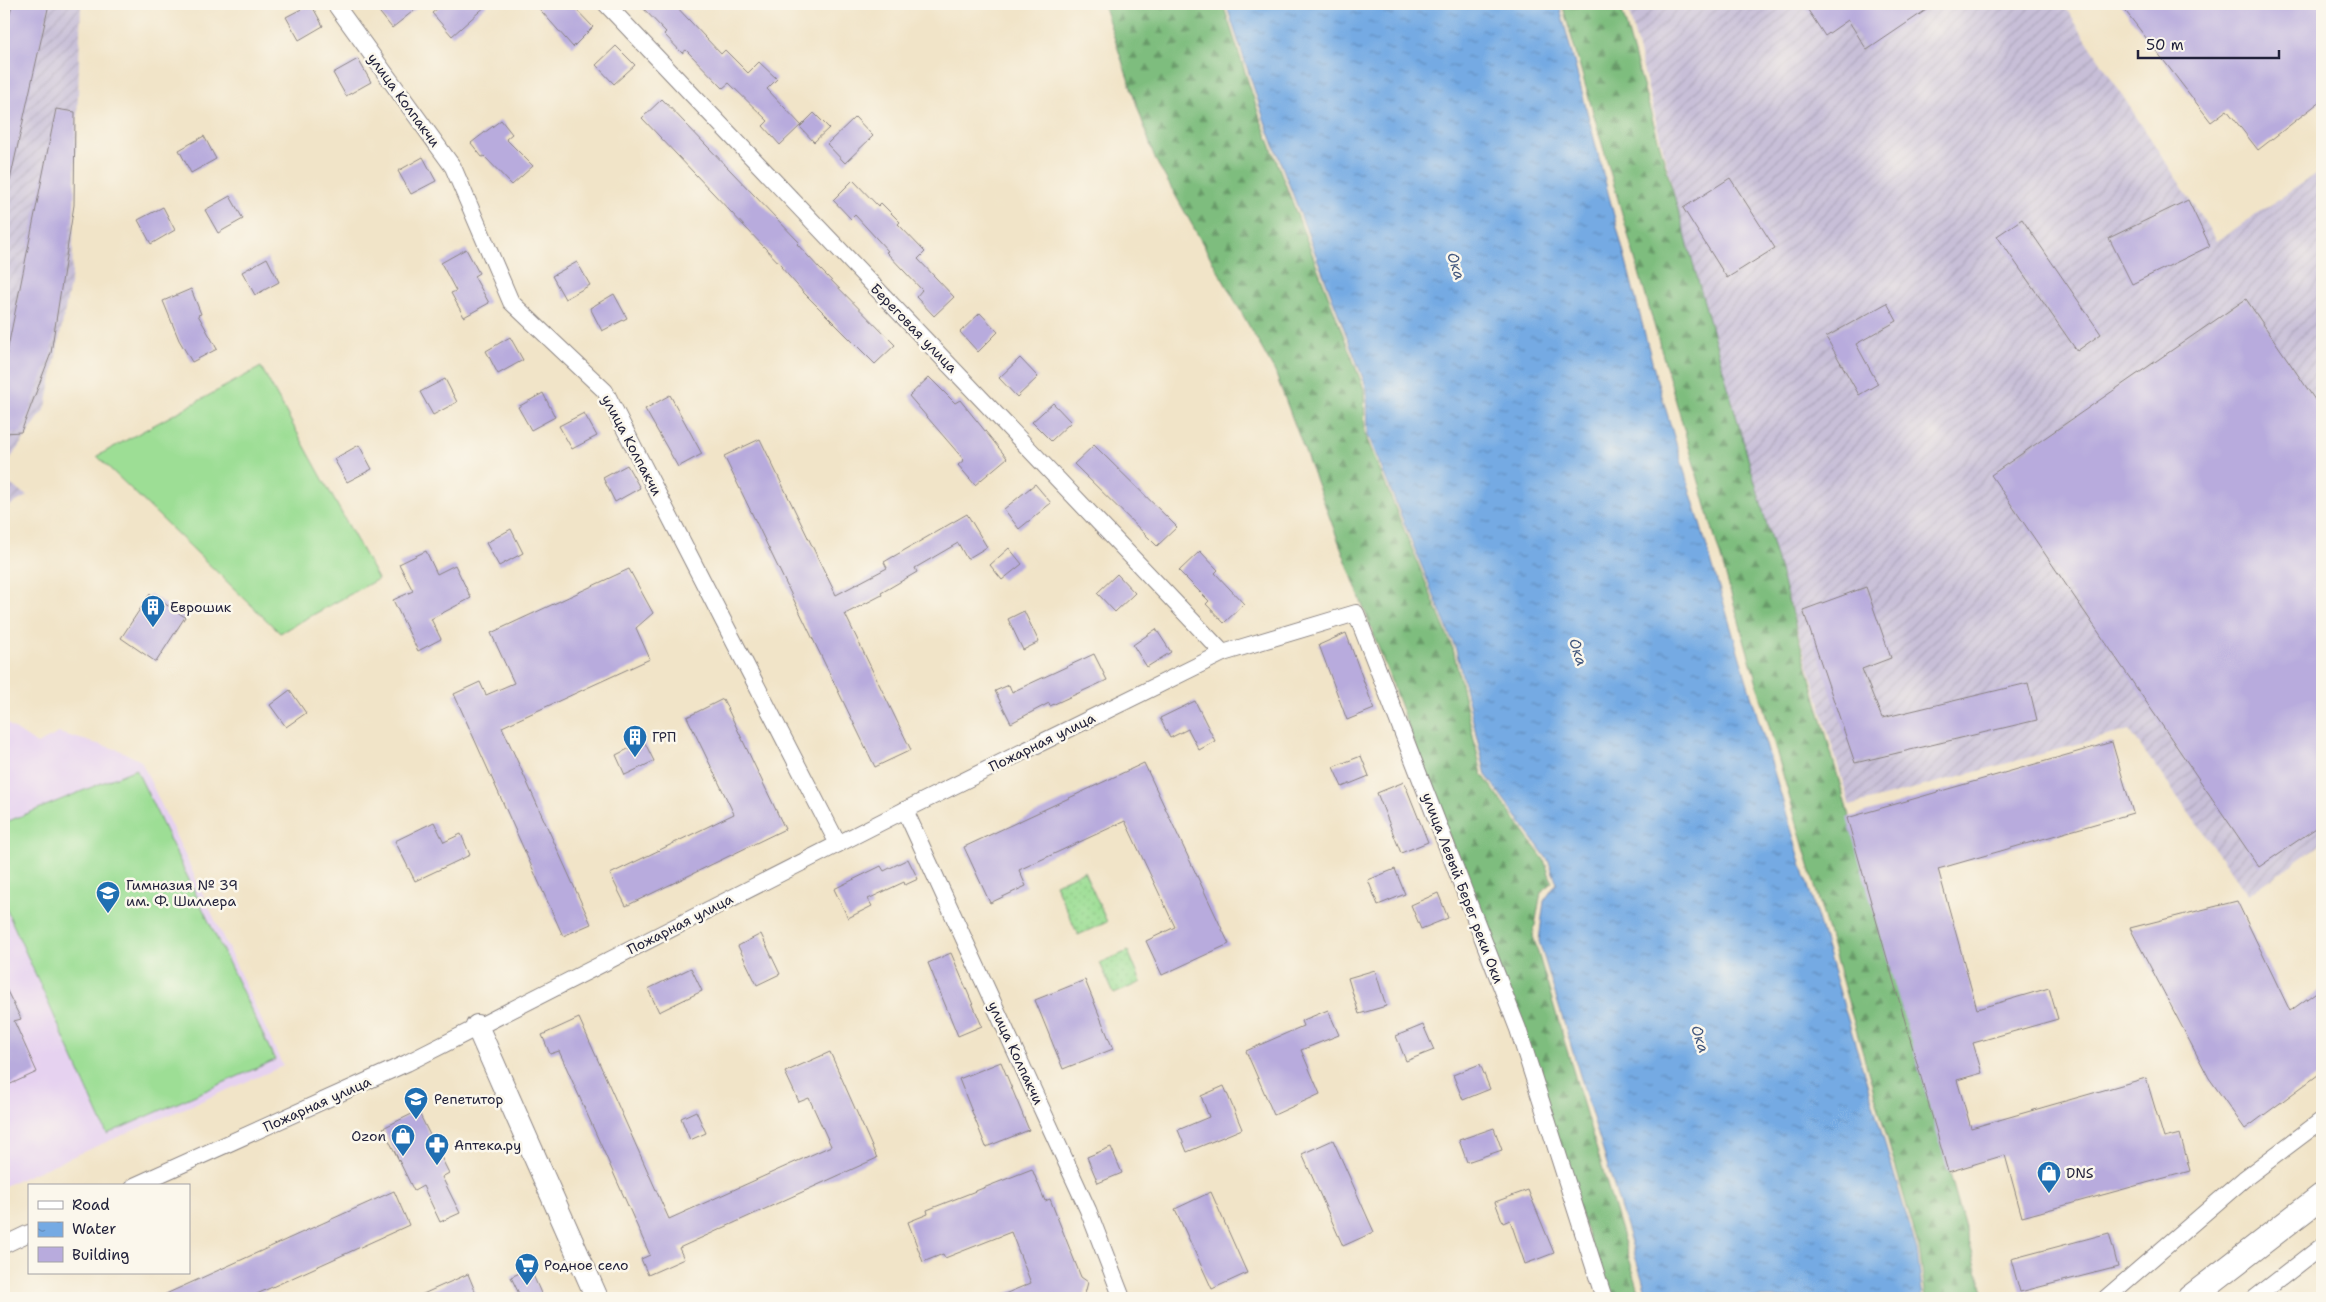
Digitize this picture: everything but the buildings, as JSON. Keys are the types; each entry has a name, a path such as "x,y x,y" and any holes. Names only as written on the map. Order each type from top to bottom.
{"main road":[{"path":"2190,1298 2322,1196"}],"street":[{"name":"улица Колпакчи","path":"335,4 453,167 511,302 605,391 838,844"},
{"name":"Береговая улица","path":"606,4 1223,653"},
{"name":"улица Левый Берег реки Оки","path":"1223,653 1356,613 1518,1029 1604,1298"},
{"name":"Пожарная улица","path":"138,1184 386,1072 905,810 1223,653"},
{"name":"улица Колпакчи","path":"905,810 1088,1210 1122,1298"},
{"path":"477,1026 597,1298"},
{"path":"2106,1298 2244,1179 2322,1120"},
{"path":"4,1245 28,1233"},
{"path":"2255,1298 2322,1246"}],"shaded area":[{"path":"4,4 81,4 72,274 46,407 4,468"},
{"path":"1627,4 2063,4 2217,241 2322,170 2322,843 2248,895 2129,730 1850,806 1705,319"},
{"path":"4,480 27,496 4,509"},
{"name":"Гимназия № 39 им. Ф. Шиллера","path":"4,717 9,725 37,744 59,733 119,750 141,761 283,1066 4,1186"}],"green space":[{"path":"1103,4 1223,4 1260,118 1364,389 1365,434 1453,649 1482,774 1544,860 1552,882 1541,892 1533,936 1641,1298 1608,1298 1521,1027 1275,372 1155,159"},
{"path":"1562,4 1620,4 1985,1298 1926,1298 1919,1249"},
{"path":"261,367 378,579 280,633 97,456"},
{"name":"Гимназия № 39 им. Ф. Шиллера","path":"136,769 275,1060 107,1134 4,904 4,823"},
{"path":"1084,871 1107,922 1078,935 1055,884"},
{"path":"1128,951 1141,982 1114,994 1100,963"}],"water":[{"name":"Ока","path":"1226,4 1559,4 1655,373 1917,1251 1923,1298 1648,1298 1539,941 1544,901 1557,883 1548,860 1486,775 1456,650 1368,435 1367,389 1264,119"}],"place":[{"name":"Еврошик","path":"153,628"},
{"name":"ГРП","path":"635,758"},
{"name":"Гимназия № 39 им. Ф. Шиллера","path":"108,914"},
{"name":"Репетитор","path":"416,1120"},
{"name":"Ozon","path":"403,1157"},
{"name":"Аптека.ру","path":"437,1166"},
{"name":"DNS","path":"2049,1194"},
{"name":"Родное село","path":"527,1286"}]}
